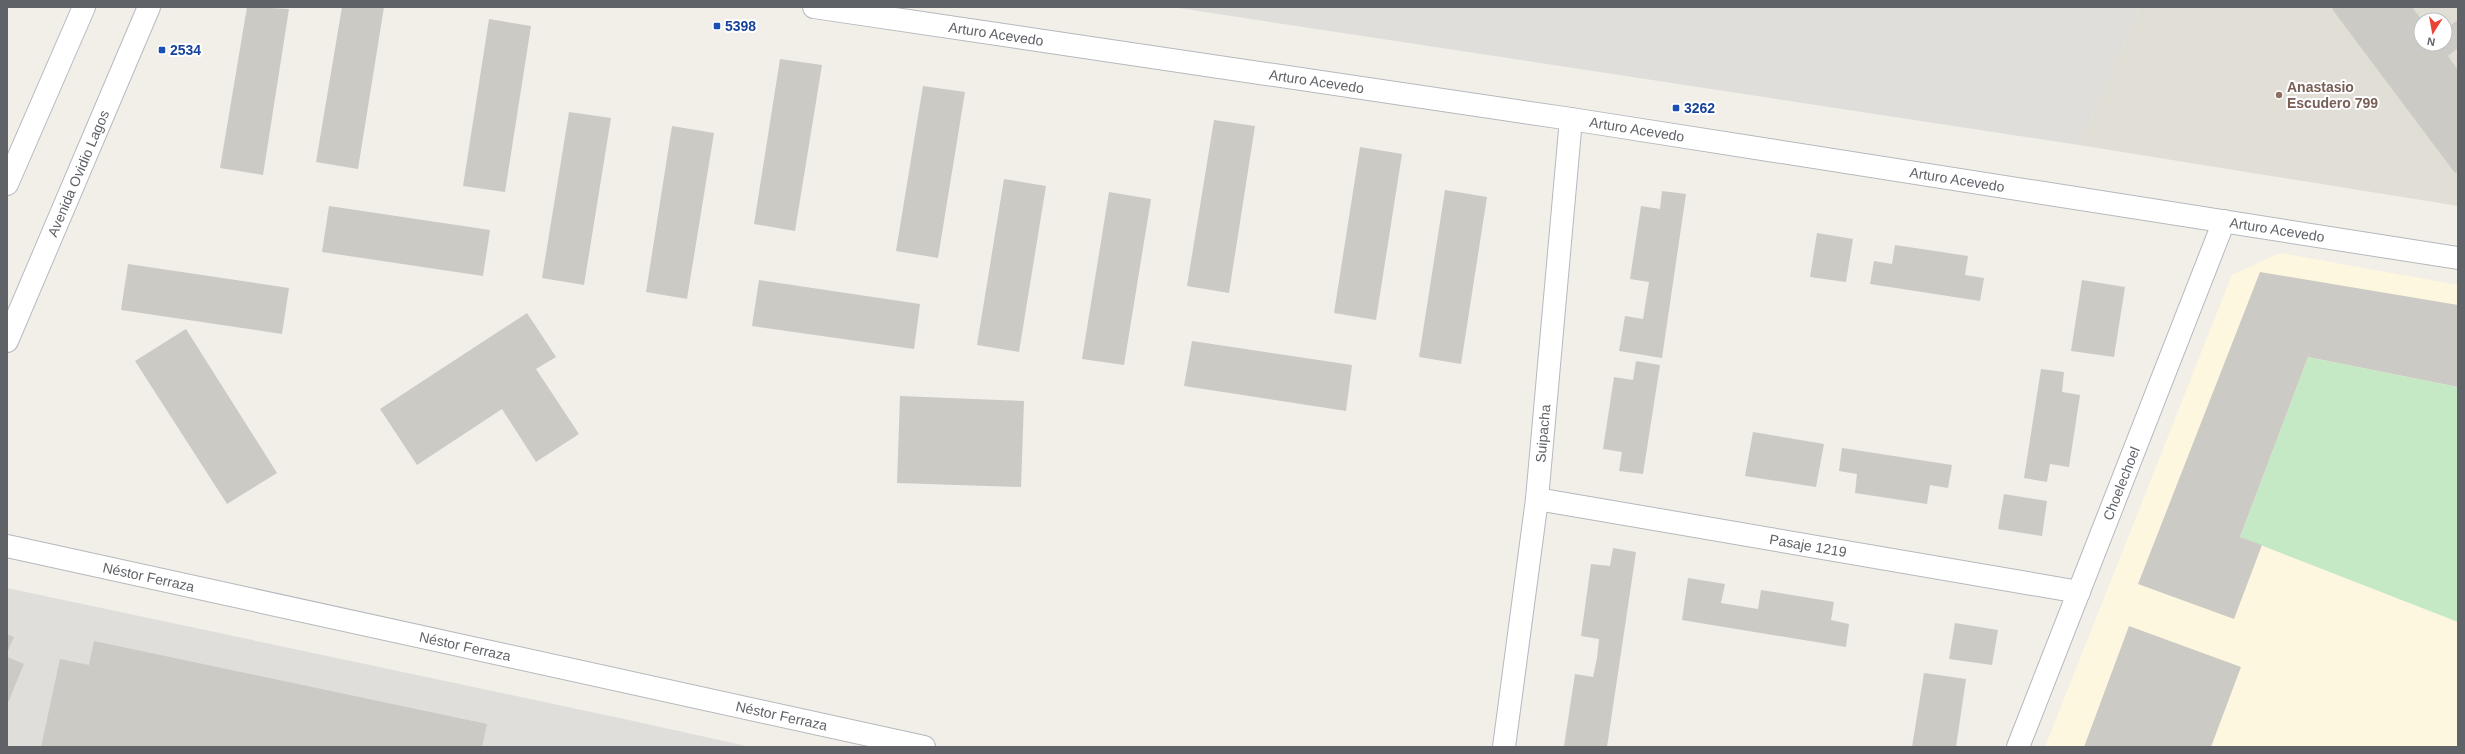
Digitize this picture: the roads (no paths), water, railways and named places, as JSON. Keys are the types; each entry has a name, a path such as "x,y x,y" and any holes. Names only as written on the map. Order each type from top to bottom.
{"street":[{"path":"7,184 84,7"},
{"name":"Avenida Ovidio Lagos","path":"7,341 149,7"},
{"name":"Arturo Acevedo","path":"814,7 1571,119 2458,258"},
{"name":"Suipacha","path":"1504,747 1537,499 1571,119"},
{"name":"Choelechoel","path":"2018,747 2224,221"},
{"name":"Pasaje 1219","path":"1537,499 2079,592"},
{"name":"Néstor Ferraza","path":"7,546 924,747"}],"place":[{"name":"5398","path":"717,26"},
{"name":"2534","path":"162,50"},
{"name":"Anastasio Escudero 799","path":"2279,95"},
{"name":"3262","path":"1676,108"}]}
